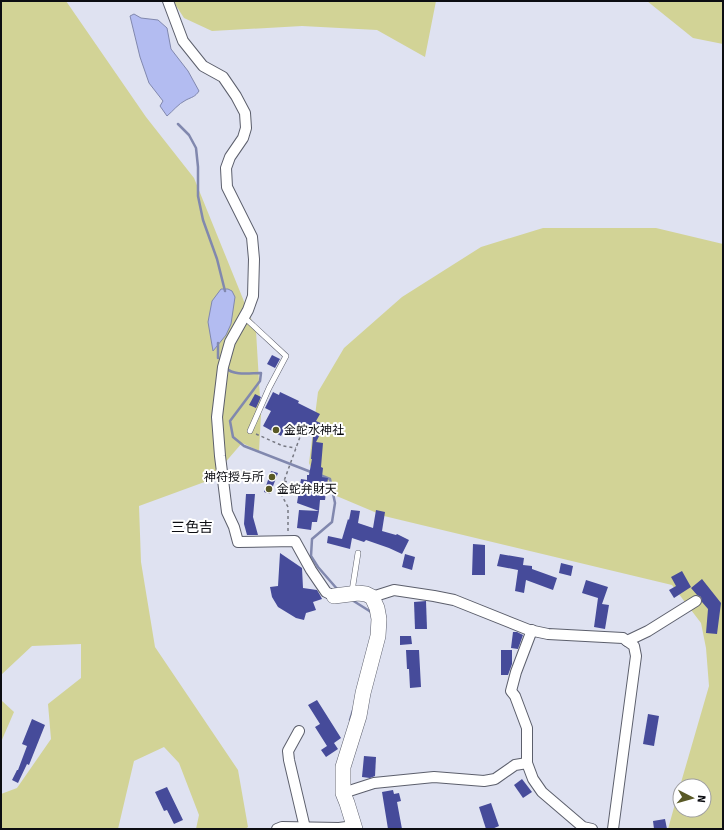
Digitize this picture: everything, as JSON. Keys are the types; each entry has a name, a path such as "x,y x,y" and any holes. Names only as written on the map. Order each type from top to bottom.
{"street":[{"path":"168,1 183,41 203,66 223,77 245,112 246,128 243,138 230,157 226,168 227,187 252,237 254,259 253,296 248,310 230,342 223,367 217,417 227,512 238,542 295,541 311,570 326,592 334,596 358,593 366,594 372,598 377,608 380,620 378,636 363,693 359,716 343,767 344,793 354,828 282,827 277,829"},
{"path":"372,598 394,590 434,596 454,600 532,630 548,634 623,638 634,646 636,656 614,829"},
{"path":"627,641 648,631 696,601"},
{"path":"532,630 516,672 511,691 515,696 527,728 527,763 532,779 542,792 583,827 592,829"},
{"path":"298,731 288,751 305,828"},
{"path":"344,793 374,783 434,777 484,781 495,779 514,765 527,763"}],"lane":[{"path":"244,317 286,356 268,388 250,431"},
{"path":"352,594 358,553"}],"path":[{"path":"250,431 283,446 296,448"},
{"path":"288,541 288,508 280,492 301,434"},
{"path":"284,481 297,484"}],"green space":[{"path":"1,1 66,1 146,117 194,178 256,331 261,415 259,451 242,443 210,480 139,506 141,562 155,647 238,770 248,827 245,829 196,829 199,815 179,763 164,747 134,761 118,829 1,829 1,794 17,788 51,739 48,704 81,678 81,644 32,646 1,675"},
{"path":"173,1 436,1 425,57 377,30 302,26 212,31 184,18"},
{"path":"647,1 723,1 723,44 693,38"},
{"path":"543,228 656,228 723,244 723,829 668,829 672,815 672,818 712,818 712,778 682,778 709,686 706,648 701,623 672,585 384,516 320,489 309,463 318,392 344,348 402,297 481,247"},
{"path":"1,700 14,712 1,742"}],"water":[{"path":"134,14 141,18 158,20 167,28 171,49 188,71 199,91 195,96 180,103 167,116 160,106 163,101 149,83 140,57 130,16"},
{"path":"221,289 228,289 232,291 235,297 231,324 226,335 213,351 208,322 212,301"}],"building":[{"path":"272,355 280,359 275,368 267,364"},
{"path":"273,392 279,395 280,392 299,401 298,403 320,414 316,421 325,425 316,442 323,443 321,467 323,468 322,477 328,478 325,500 320,500 319,511 297,503 301,479 307,480 307,475 309,475 312,459 313,437 287,424 281,436 263,426 271,411 265,408"},
{"path":"255,394 261,397 256,408 249,405"},
{"path":"271,471 278,473 270,494 264,492"},
{"path":"246,494 255,494 253,517 258,535 247,535 244,524"},
{"path":"299,510 319,511 317,522 312,522 311,530 297,528"},
{"path":"351,510 360,511 358,523 373,528 376,510 385,512 382,531 397,534 409,540 402,554 366,540 364,542 352,538 350,549 327,543 328,536 342,539"},
{"path":"473,544 485,545 485,575 472,575"},
{"path":"280,553 302,568 303,588 317,590 322,599 313,602 316,610 306,613 304,620 296,618 278,607 272,597 270,587 278,586"},
{"path":"405,554 415,557 412,570 402,567"},
{"path":"500,554 524,558 523,565 532,566 532,569 557,578 553,590 526,580 524,593 515,591 518,570 497,566"},
{"path":"561,563 573,566 571,576 559,573"},
{"path":"682,571 691,587 674,598 669,590 676,586 671,577"},
{"path":"702,579 721,603 717,634 706,633 708,609 702,602 701,597 691,588"},
{"path":"586,580 608,587 602,604 609,605 605,629 594,627 598,598 582,593"},
{"path":"426,601 427,629 415,629 414,602"},
{"path":"513,632 523,635 518,649 511,648"},
{"path":"400,636 411,636 412,644 400,645"},
{"path":"406,650 419,650 421,687 410,688"},
{"path":"501,650 512,650 512,664 508,675 501,675"},
{"path":"317,700 341,738 334,743 338,749 326,757 321,750 327,746 315,727 320,724 308,705"},
{"path":"648,714 659,716 654,746 643,744"},
{"path":"32,719 45,725 29,765 27,764 18,783 12,780 18,770 27,746 22,744"},
{"path":"364,756 376,757 375,776 370,778 362,777"},
{"path":"522,779 532,792 523,798 514,785"},
{"path":"167,787 183,820 174,824 167,810 164,811 155,792"},
{"path":"393,790 394,794 399,793 401,801 397,802 402,829 388,829 382,792"},
{"path":"491,803 499,826 492,829 486,829 479,807"},
{"path":"665,819 667,829 654,829 653,821"}],"waterway":[{"path":"178,124 189,135 196,148 198,167 198,196 203,220 217,259 225,291"},
{"path":"218,343 218,358"},
{"path":"226,368 229,371 238,373 261,373 260,381 230,421 233,437 244,446 311,472"},
{"path":"320,475 330,479 335,503 332,522 312,539 311,556 318,567 338,590"},
{"path":"352,600 371,613"},
{"path":"350,720 353,710"}],"place":[{"name":"金蛇水神社","path":"276,430"},
{"name":"神符授与所","path":"272,477"},
{"name":"金蛇弁財天","path":"269,489"}],"district":[{"name":"三色吉","path":"192,527"}]}
